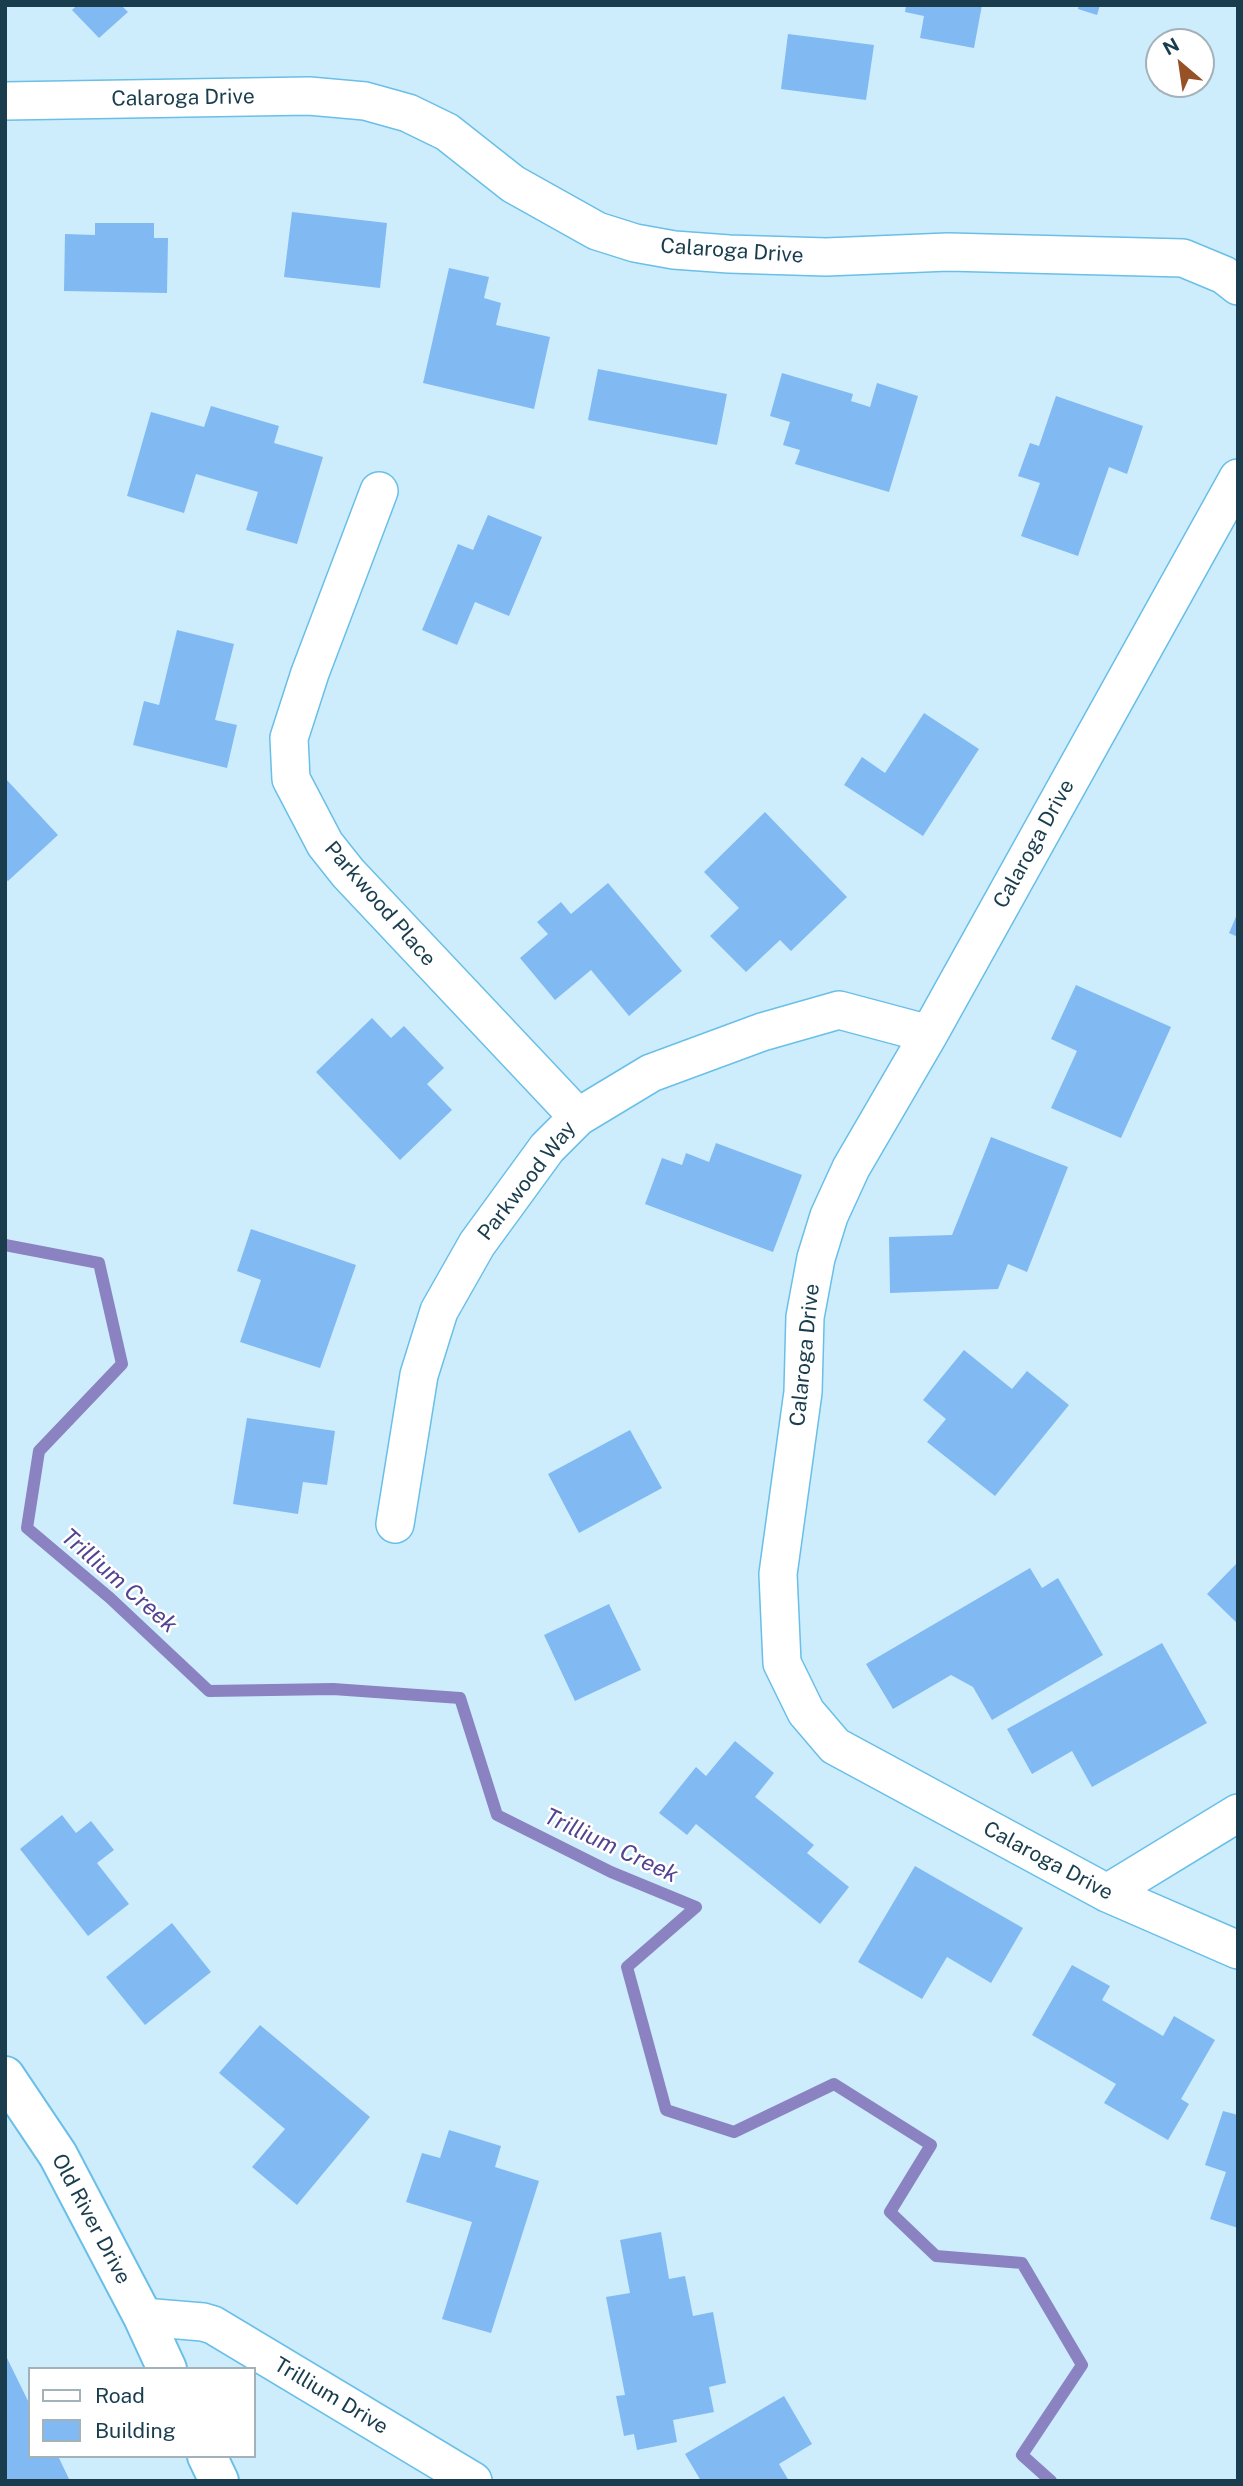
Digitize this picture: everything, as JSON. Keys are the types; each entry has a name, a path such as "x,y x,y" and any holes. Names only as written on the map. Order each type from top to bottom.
{"street":[{"name":"Calaroga Drive","path":"5,101 309,96 366,101 408,113 447,132 513,184 597,231 635,243 688,251 826,257 948,252 1183,258 1224,275 1238,286"},
{"name":"Calaroga Drive","path":"1238,478 929,1034 851,1168 829,1216 816,1258 805,1317 803,1392 778,1574 782,1663 806,1712 835,1746 1107,1893 1238,1950"},
{"name":"Parkwood Place","path":"379,491 310,673 289,738 291,779 325,844 348,873 578,1117"},
{"name":"Parkwood Way","path":"394,1524 419,1374 439,1311 477,1244 547,1148 578,1117 651,1073 762,1032 839,1010 929,1034"},
{"path":"1107,1893 1238,1813"},
{"name":"Old River Drive","path":"5,2076 58,2155 143,2317 166,2367"},
{"name":"Trillium Drive","path":"143,2317 213,2325 473,2481"},
{"path":"208,2458 219,2481"}],"building":[{"path":"77,5 121,5 128,12 99,38 72,10"},
{"path":"906,5 982,5 974,48 920,38 924,16 905,12"},
{"path":"1079,5 1100,5 1097,15 1078,9"},
{"path":"788,34 874,45 866,100 781,89"},
{"path":"292,212 387,223 380,288 284,277"},
{"path":"95,223 154,223 154,238 168,238 167,293 64,291 65,234 95,235"},
{"path":"449,268 489,277 484,298 501,303 496,325 550,337 534,409 423,383"},
{"path":"598,369 727,394 717,445 588,420"},
{"path":"782,373 853,394 851,401 870,407 877,383 918,396 889,492 795,464 800,450 783,445 790,422 770,416"},
{"path":"1056,396 1143,426 1127,474 1109,467 1078,556 1021,536 1040,483 1018,476 1030,443 1039,446"},
{"path":"211,406 279,426 274,443 323,457 297,544 246,530 258,492 196,474 184,513 127,496 151,412 204,427"},
{"path":"488,515 542,537 509,616 475,602 457,645 422,630 458,544 473,550"},
{"path":"177,630 234,644 215,720 237,725 227,768 133,745 144,701 159,705"},
{"path":"924,713 979,749 923,836 844,785 862,757 885,773"},
{"path":"5,778 58,835 8,881 5,878"},
{"path":"765,812 847,897 791,951 780,940 746,972 710,936 739,908 704,872"},
{"path":"608,883 682,971 629,1016 591,970 555,1000 520,958 548,934 537,922 561,902 571,914"},
{"path":"1238,912 1238,937 1229,933"},
{"path":"1076,985 1171,1027 1121,1138 1051,1108 1077,1051 1051,1039"},
{"path":"372,1018 391,1038 404,1026 444,1068 427,1084 452,1110 400,1160 316,1072"},
{"path":"991,1137 1068,1167 1027,1272 1008,1264 998,1289 890,1293 889,1237 952,1235"},
{"path":"716,1143 802,1175 773,1252 645,1204 662,1158 682,1165 686,1153 709,1162"},
{"path":"251,1229 356,1265 320,1368 240,1342 261,1280 237,1271"},
{"path":"964,1350 1012,1389 1027,1371 1069,1405 995,1496 927,1442 946,1419 923,1400"},
{"path":"247,1418 335,1431 327,1485 303,1482 298,1514 233,1504"},
{"path":"630,1430 662,1488 579,1533 548,1474"},
{"path":"1238,1562 1238,1624 1207,1594"},
{"path":"1030,1568 1042,1588 1058,1578 1103,1655 992,1720 973,1687 951,1675 893,1709 866,1664"},
{"path":"609,1604 641,1670 575,1701 544,1635"},
{"path":"1162,1643 1207,1723 1092,1787 1072,1751 1032,1774 1007,1729"},
{"path":"735,1741 774,1773 755,1797 814,1845 807,1853 849,1887 820,1924 696,1824 687,1835 659,1813 696,1767 706,1776"},
{"path":"62,1815 76,1833 91,1821 114,1850 97,1863 129,1904 88,1936 20,1849"},
{"path":"915,1866 1023,1928 991,1983 947,1957 922,1999 858,1962"},
{"path":"172,1923 211,1972 145,2025 106,1977"},
{"path":"1072,1965 1110,1986 1102,2000 1163,2036 1174,2016 1215,2040 1181,2099 1189,2104 1168,2140 1104,2103 1116,2084 1032,2035"},
{"path":"260,2025 370,2117 297,2205 252,2167 285,2129 219,2073"},
{"path":"1223,2111 1238,2115 1238,2228 1210,2219 1226,2172 1205,2165"},
{"path":"449,2130 501,2146 495,2167 539,2181 491,2333 442,2319 472,2222 406,2202 422,2153 440,2158"},
{"path":"661,2232 669,2279 685,2276 693,2316 713,2312 726,2383 709,2387 714,2412 673,2420 677,2442 637,2450 634,2434 624,2436 616,2396 625,2395 606,2297 630,2293 620,2240"},
{"path":"7,2358 28,2401 28,2458 59,2458 70,2481 5,2481"},
{"path":"784,2396 812,2444 779,2464 789,2481 701,2481 685,2454"}],"waterway":[{"name":"Trillium Creek","path":"5,1245 99,1263 122,1364 39,1451 27,1528 110,1598 209,1691 333,1689 460,1698 497,1815 611,1872 696,1907 627,1967 666,2110 734,2132 834,2084 931,2145 890,2212 936,2256 1022,2263 1082,2365 1022,2455 1051,2481"}]}
